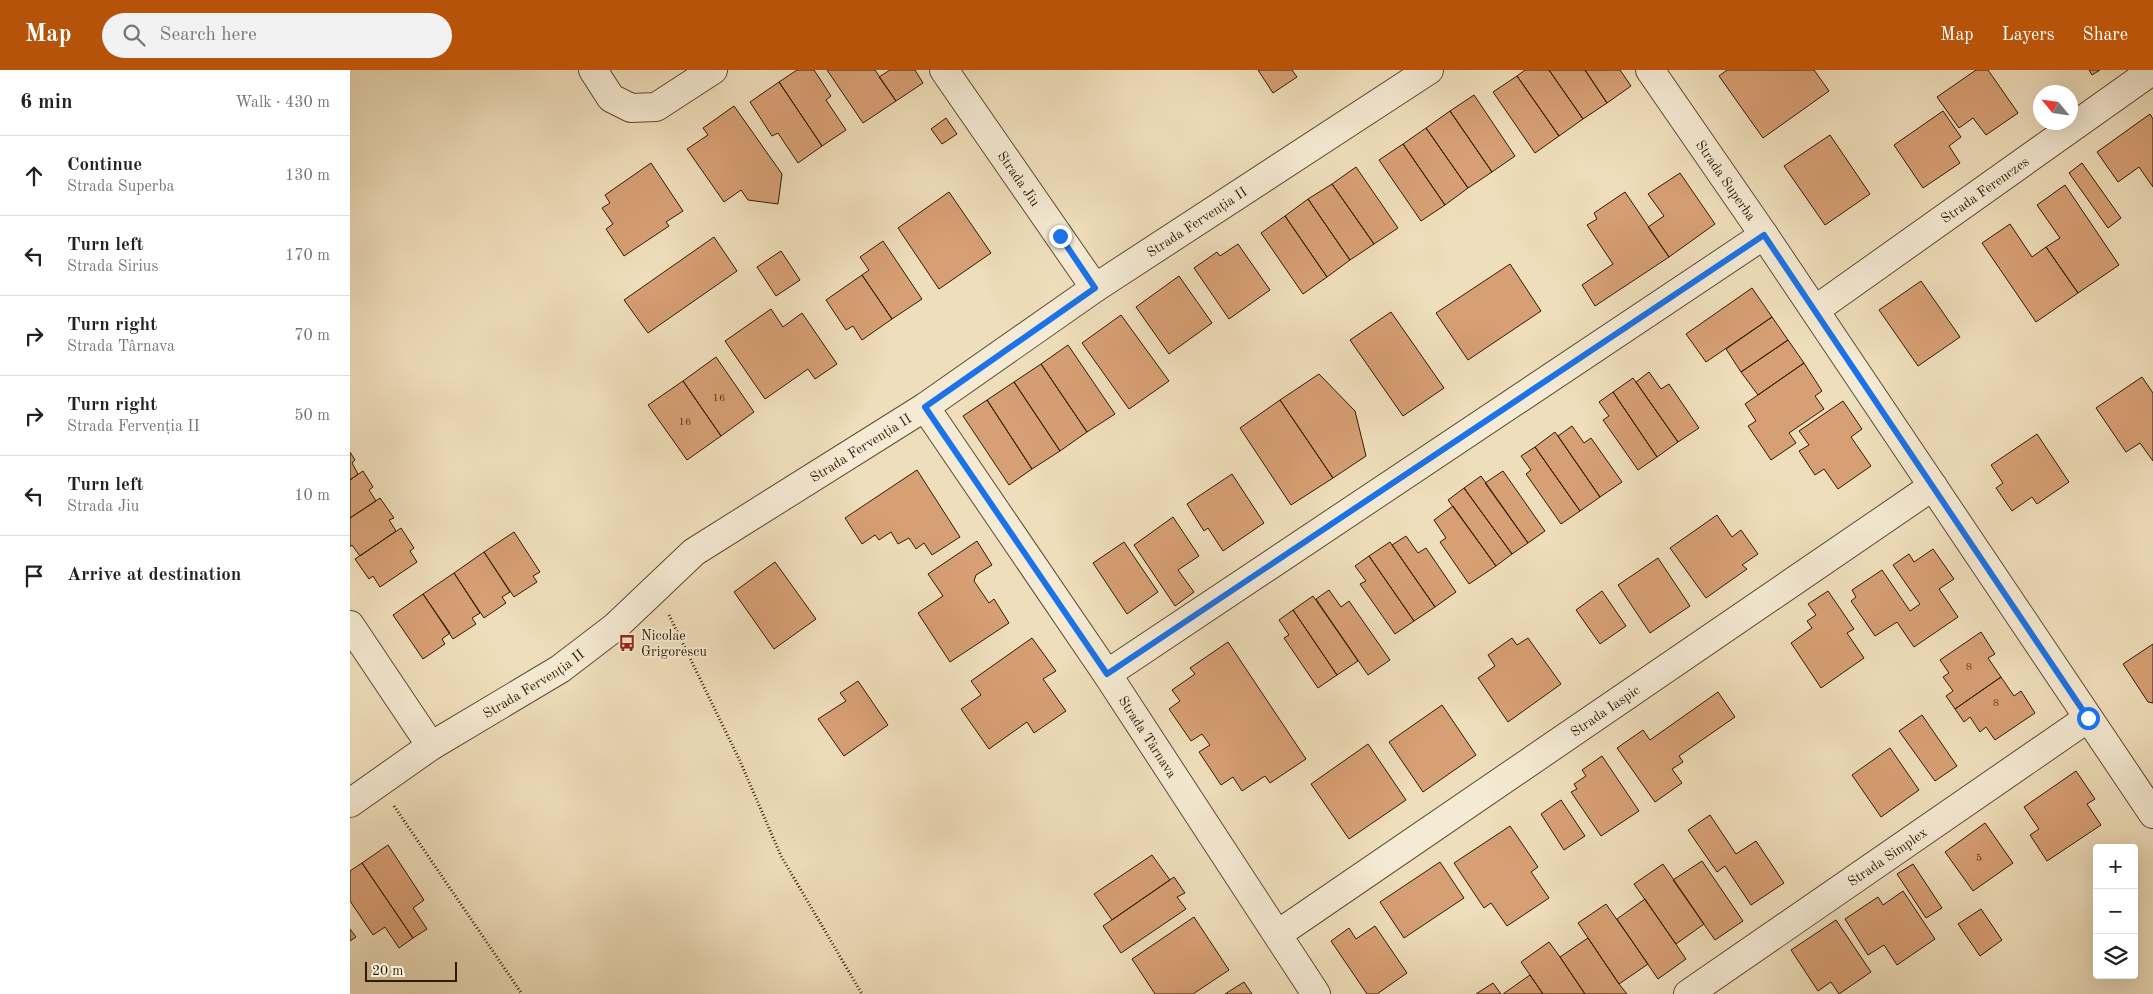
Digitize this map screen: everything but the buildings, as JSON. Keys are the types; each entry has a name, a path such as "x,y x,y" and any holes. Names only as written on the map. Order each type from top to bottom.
{"street":[{"path":"593,70 611,98 630,108 656,107 713,70"},
{"name":"Strada Jiu","path":"944,70 1095,288"},
{"name":"Strada Fervenția II","path":"350,803 432,746 560,669 615,627 694,552 925,407 1095,288 1429,70"},
{"name":"Strada Superba","path":"1650,70 1815,310 2153,814"},
{"name":"Strada Ferenczes","path":"1815,310 2153,70"},
{"path":"1107,674 1764,235"},
{"name":"Strada Târnava","path":"925,407 1107,674 1316,994"},
{"name":"Strada Iaspic","path":"1278,934 1933,486"},
{"path":"350,625 432,746"},
{"name":"Strada Simplex","path":"1688,994 2088,718"}],"path":[{"path":"656,588 740,761 781,856 862,994"},
{"path":"378,784 522,994"}],"place":[{"name":"Nicolae Grigorescu","path":"627,643"}],"route":[{"path":"1060,236 1095,288 925,407 1107,674 1764,235 2088,718"}]}
